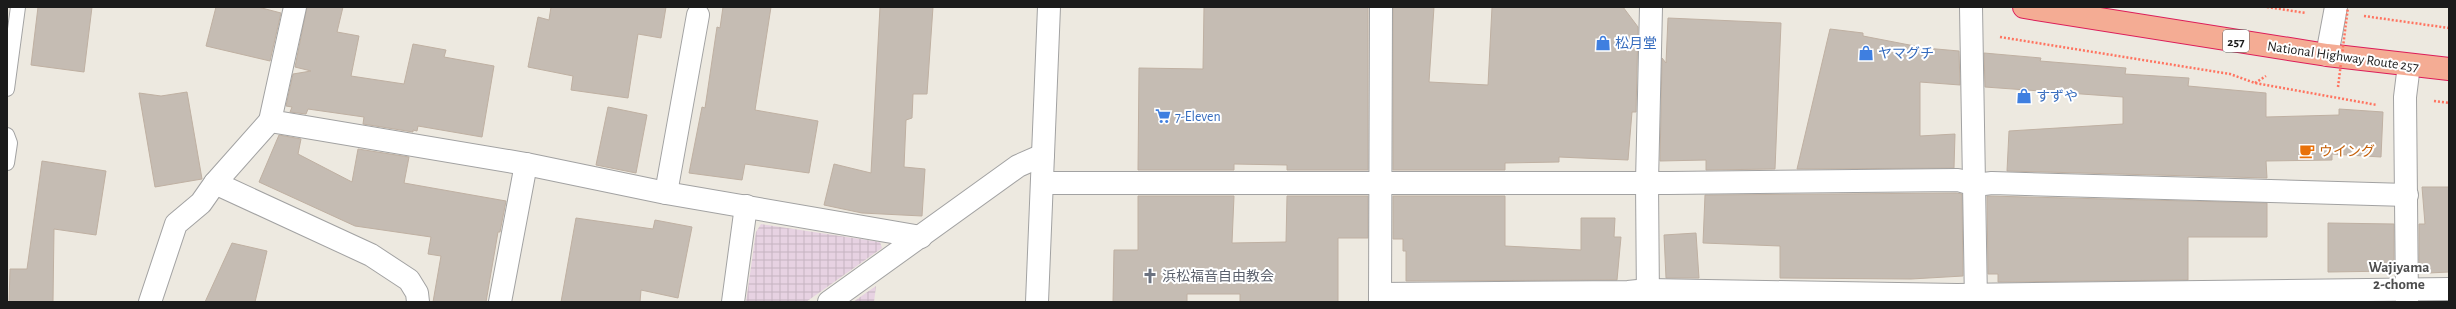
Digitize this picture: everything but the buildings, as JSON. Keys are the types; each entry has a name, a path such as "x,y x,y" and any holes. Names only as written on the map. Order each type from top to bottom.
{"highway":[{"name":"National Highway Route 257","path":"2031,7 2327,55 2449,69"}],"street":[{"path":"150,302 176,224 201,202 215,183 270,121 295,7"},
{"path":"1037,302 1049,7"},
{"path":"1381,7 1380,298 1628,292 1648,296 1976,298 2407,296 2449,289"},
{"path":"1648,296 1647,182 1651,7"},
{"path":"1971,7 1976,298"},
{"path":"2327,55 2342,10"},
{"path":"666,193 698,15"},
{"path":"2407,296 2407,195 2404,97 2409,65"},
{"path":"270,121 526,164 666,193 921,237"},
{"path":"830,302 1018,166 1043,155"},
{"path":"500,302 526,164"},
{"path":"1043,182 1647,182 1958,180 1975,185 1992,183 2407,195"},
{"path":"215,183 371,254 409,280 417,293 418,302"},
{"path":"733,302 746,206"}],"lane":[{"path":"7,89 18,7"},
{"path":"7,135 10,143 7,163"}],"path":[{"path":"2267,7 2318,15 2342,10 2338,87"},
{"path":"2358,15 2449,28"},
{"path":"1972,32 2230,74 2255,83 2381,105 2404,97"}],"shaded area":[{"path":"761,224 880,242 882,248 806,302 746,302 756,232"},
{"path":"876,286 874,302 853,302"}],"place":[{"name":"松月堂","path":"1603,43"},
{"name":"ヤマグチ","path":"1866,53"},
{"name":"すずや","path":"2024,96"},
{"name":"7-Eleven","path":"1163,116"},
{"name":"ウイング","path":"2307,151"},
{"name":"浜松福音自由教会","path":"1150,276"}],"district":[{"name":"Wajiyama 2-chome","path":"2399,276"}]}
